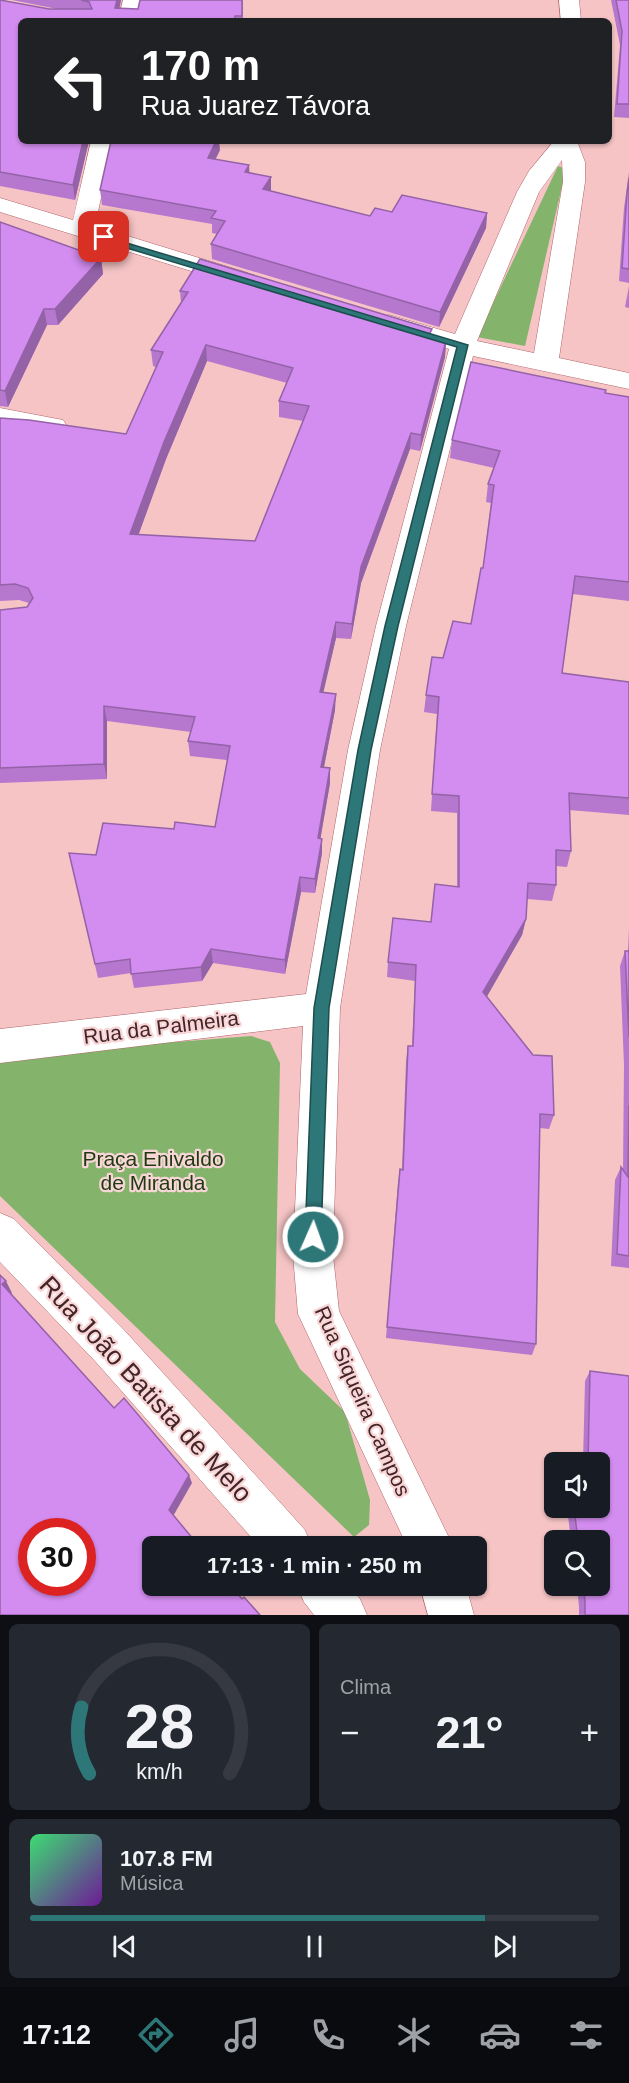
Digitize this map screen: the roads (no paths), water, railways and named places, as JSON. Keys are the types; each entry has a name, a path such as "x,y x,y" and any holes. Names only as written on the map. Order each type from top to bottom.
{"street":[{"path":"129,18 133,0"},
{"path":"569,0 571,18"},
{"path":"81,231 101,144"},
{"name":"Rua Siqueira Campos","path":"425,1536 320,1314 313,1255 322,1008 367,739 391,626 463,345 528,192 537,176 564,144"},
{"name":"Rua Siqueira Campos","path":"545,364 573,182 574,162 567,144"},
{"path":"0,205 261,285"},
{"path":"362,315 463,345 629,381"},
{"path":"0,417 76,429"},
{"name":"Rua da Palmeira","path":"0,1046 322,1008"},
{"name":"Rua João Batista de Melo","path":"0,1233 110,1346 280,1536"},
{"path":"328,1596 344,1615"},
{"path":"446,1596 451,1615"}],"park label":[{"name":"Praça Enivaldo de Miranda","path":"153,1170"}]}
